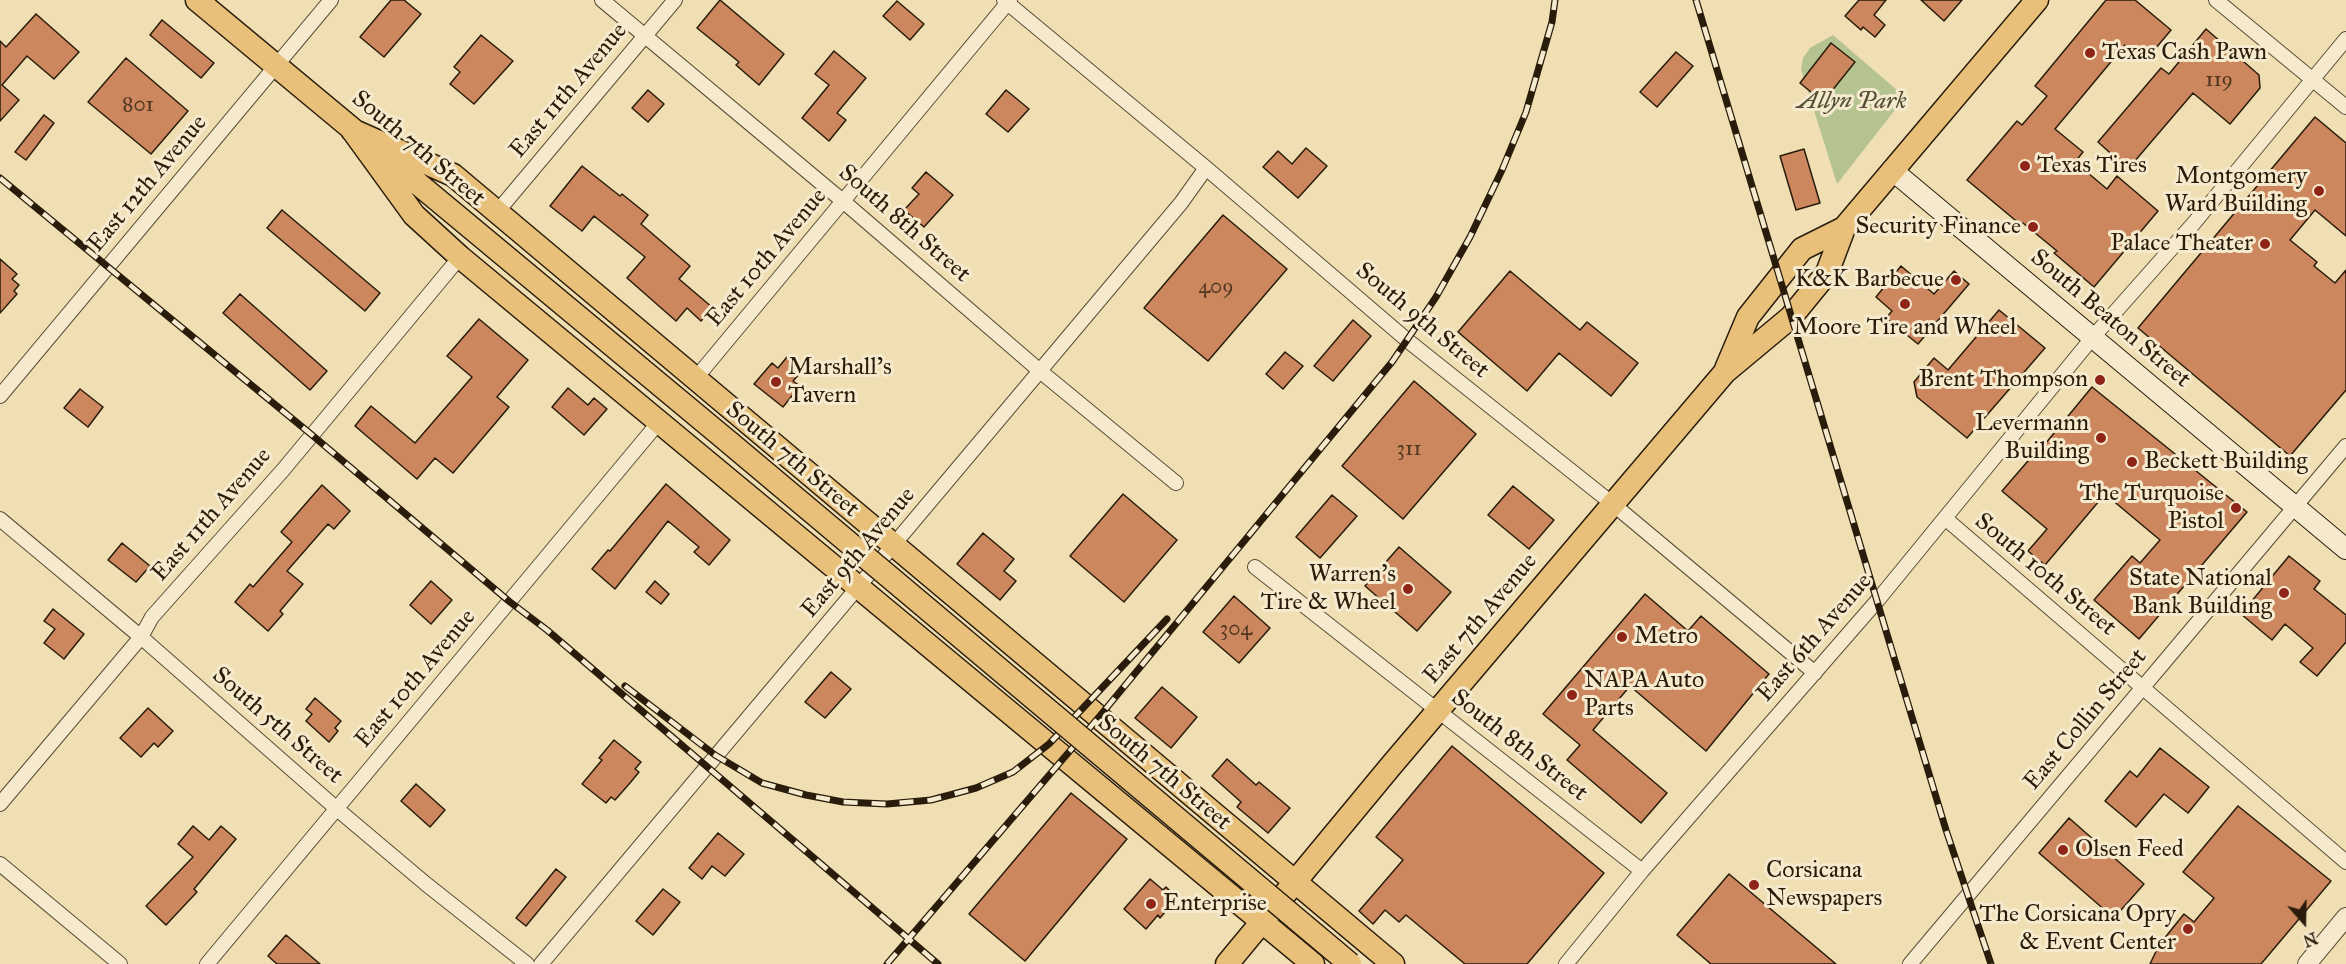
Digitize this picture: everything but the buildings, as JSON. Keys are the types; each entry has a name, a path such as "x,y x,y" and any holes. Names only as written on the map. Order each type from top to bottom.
{"main road":[{"name":"South 7th Street","path":"197,0 730,443 1350,964"},
{"name":"East 7th Avenue","path":"1227,964 1725,372 1791,317 1827,273 1844,228 2037,0"},
{"path":"352,130 453,175 1393,964"},
{"path":"352,130 414,215 460,257 1313,964"},
{"name":"South Beaton Street","path":"1892,170 2346,549"},
{"name":"East 7th Avenue","path":"1725,372 1748,317 1802,249 1844,228"}],"street":[{"name":"East 12th Avenue","path":"0,396 331,0"},
{"name":"South 8th Street","path":"602,0 844,201 1040,371 1176,483"},
{"name":"East 11th Avenue","path":"497,212 675,0"},
{"path":"2216,0 2346,107"},
{"name":"South 9th Street","path":"1007,1 1407,340 1614,505 1815,673"},
{"name":"East 10th Avenue","path":"696,378 1007,1"},
{"name":"East 6th Avenue","path":"1566,964 1642,871 1946,519 2093,337 2194,223 2346,39"},
{"name":"East 9th Avenue","path":"542,964 706,765 765,700 1181,203 1206,168"},
{"name":"East 11th Avenue","path":"0,804 141,637 152,617 283,470 460,257"},
{"name":"East 10th Avenue","path":"207,964 659,422"},
{"name":"East Collin Street","path":"1910,964 2346,446"},
{"name":"South 5th Street","path":"0,519 141,637 426,884 527,964"},
{"name":"South 10th Street","path":"1946,519 2346,862"},
{"name":"South 8th Street","path":"1255,567 1642,871"},
{"path":"0,864 120,964"},
{"path":"2307,964 2346,916"}],"green space":[{"name":"Allyn Park","path":"1833,35 1905,97 1837,184 1801,69 1803,58 1810,48"}],"railway":[{"path":"887,964 1099,717 1392,362 1436,297 1470,237 1502,170 1526,112 1552,22 1555,0"},
{"path":"1696,0 1946,830 1991,964"},
{"path":"0,178 312,435 510,602 547,630 938,964"},
{"path":"625,686 715,755 762,783 843,802 887,804 931,800 976,788 1013,772 1049,744 1167,619"}],"place":[{"name":"Texas Cash Pawn","path":"2090,53"},
{"name":"Texas Tires","path":"2025,166"},
{"name":"Montgomery Ward Building","path":"2319,191"},
{"name":"Security Finance","path":"2033,227"},
{"name":"Palace Theater","path":"2265,244"},
{"name":"K&K Barbecue","path":"1956,280"},
{"name":"Moore Tire and Wheel","path":"1905,304"},
{"name":"Brent Thompson","path":"2100,380"},
{"name":"Marshall's Tavern","path":"776,382"},
{"name":"Levermann Building","path":"2101,438"},
{"name":"Beckett Building","path":"2132,462"},
{"name":"The Turquoise Pistol","path":"2236,508"},
{"name":"Warren's Tire & Wheel","path":"1408,589"},
{"name":"State National Bank Building","path":"2284,593"},
{"name":"Metro","path":"1622,637"},
{"name":"NAPA Auto Parts","path":"1572,695"},
{"name":"Olsen Feed","path":"2063,850"},
{"name":"Corsicana Newspapers","path":"1754,885"},
{"name":"Enterprise","path":"1151,904"},
{"name":"The Corsicana Opry & Event Center","path":"2188,929"}]}
